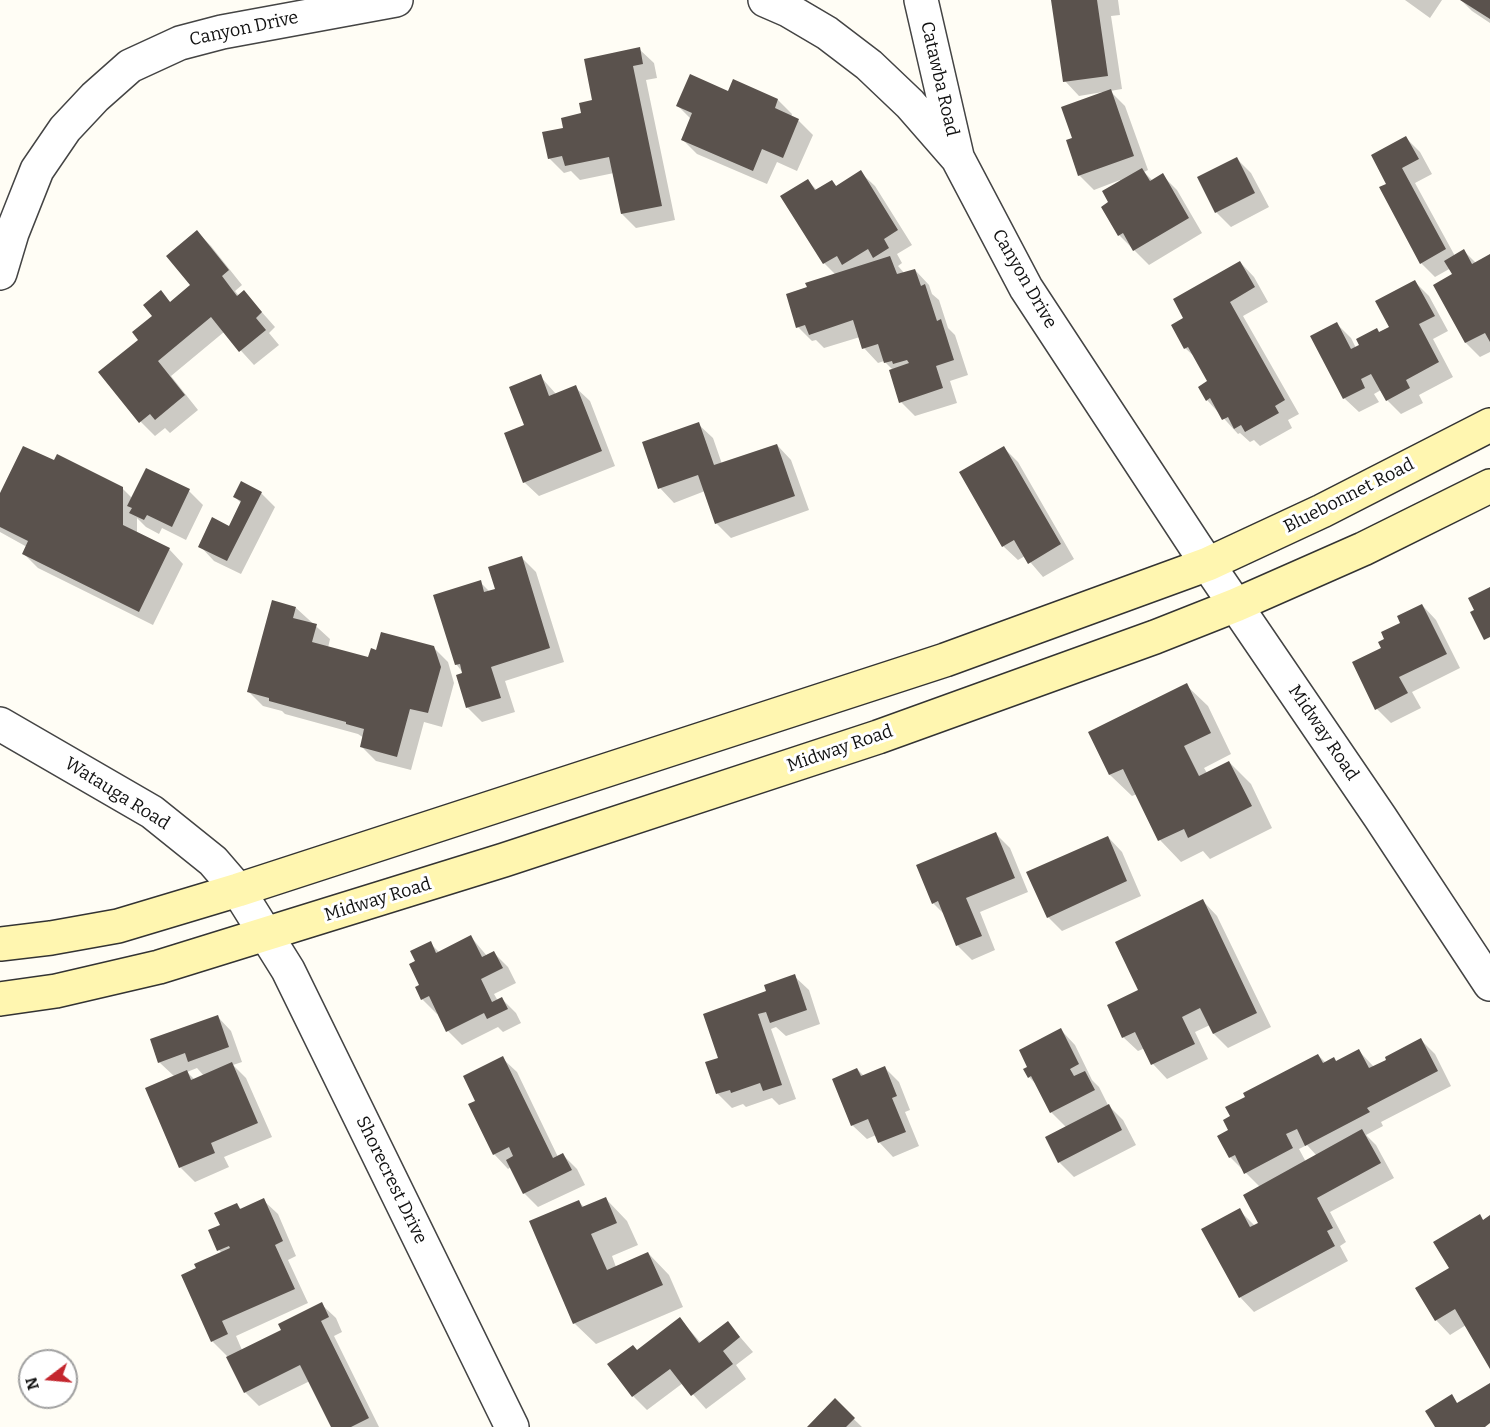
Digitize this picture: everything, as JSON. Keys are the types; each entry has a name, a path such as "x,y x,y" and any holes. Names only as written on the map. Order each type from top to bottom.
{"main road":[{"name":"Bluebonnet Road","path":"1208,564 1322,511 1490,425"},
{"path":"1236,605 1364,549 1490,486"},
{"path":"0,944 118,926 238,890 945,660 1208,564"},
{"name":"Midway Road","path":"0,999 56,991 159,967 515,857 878,737 1155,637 1236,605"}],"street":[{"name":"Canyon Drive","path":"0,273 12,233 37,170 65,129 95,97 130,66 180,43 222,32 396,0"},
{"name":"Canyon Drive","path":"765,0 788,10 827,33 869,65 910,104 958,159 1026,288 1236,605"},
{"name":"Catawba Road","path":"921,0 958,159"},
{"name":"Midway Road","path":"1236,605 1490,984"},
{"name":"Watauga Road","path":"0,724 152,812 213,861 238,890 267,935"},
{"name":"Shorecrest Drive","path":"267,935 288,970 513,1427"}],"building":[{"path":"1051,0 1097,0 1108,76 1063,82"},
{"path":"1460,0 1490,0 1490,19"},
{"path":"640,47 643,64 633,66 662,206 621,214 609,157 565,166 562,156 548,159 542,132 563,128 561,118 581,113 579,103 592,100 584,59"},
{"path":"690,74 728,91 733,79 778,99 775,108 799,119 783,158 762,149 753,171 681,140 692,113 676,106"},
{"path":"1111,89 1134,156 1078,176 1066,140 1072,138 1061,107"},
{"path":"1406,136 1419,159 1402,168 1446,249 1420,264 1379,187 1386,184 1371,155"},
{"path":"1237,157 1255,193 1215,213 1197,177"},
{"path":"1142,168 1150,181 1163,173 1189,218 1133,251 1123,233 1118,236 1101,207 1108,202 1102,191"},
{"path":"861,170 898,230 884,239 889,248 873,258 868,249 842,265 837,256 823,264 780,196 808,179 815,190 832,180 836,186"},
{"path":"197,230 229,270 222,276 237,296 244,290 262,312 256,318 266,330 239,352 211,317 158,361 185,395 155,420 150,414 139,423 98,372 138,340 132,332 152,316 143,305 161,290 170,302 190,285 166,256"},
{"path":"1464,249 1472,264 1490,254 1490,342 1485,333 1465,343 1433,285 1452,274 1444,261"},
{"path":"890,256 897,274 915,269 921,286 925,284 937,321 941,319 954,360 936,366 943,388 899,403 889,370 909,363 907,360 893,364 892,361 884,363 878,344 862,349 853,320 809,335 805,325 796,328 786,294 807,287 805,283"},
{"path":"1240,261 1255,287 1230,302 1285,400 1275,406 1279,413 1245,432 1241,425 1234,429 1228,417 1222,420 1210,398 1206,401 1198,387 1207,381 1188,347 1184,349 1171,325 1183,318 1173,299"},
{"path":"1415,280 1435,316 1419,324 1439,362 1406,380 1410,388 1386,401 1371,374 1361,379 1365,388 1343,399 1310,336 1337,322 1351,349 1359,345 1356,339 1377,328 1379,332 1389,327 1375,301"},
{"path":"541,374 549,396 576,385 602,451 523,483 504,433 524,425 509,387"},
{"path":"699,422 714,465 777,444 795,496 715,524 698,475 658,489 642,442"},
{"path":"23,446 54,460 57,454 123,487 123,525 170,548 139,612 22,554 28,541 0,527 0,493"},
{"path":"1004,446 1061,544 1028,564 1014,540 1002,547 959,472"},
{"path":"146,468 190,489 172,527 147,515 144,520 129,513 132,508 127,506"},
{"path":"241,481 262,492 227,561 198,547 212,517 229,526 241,501 233,497"},
{"path":"522,556 550,648 491,667 501,698 466,708 456,675 462,673 460,664 455,665 433,595 481,580 484,592 495,589 488,567"},
{"path":"1490,587 1490,637 1484,640 1470,612 1474,610 1468,598"},
{"path":"272,600 296,607 293,618 317,624 312,642 368,657 371,648 376,650 381,632 434,646 441,667 428,713 410,709 397,757 360,747 364,729 269,701 269,698 247,692"},
{"path":"1422,604 1447,654 1399,677 1408,693 1375,710 1352,662 1381,648 1378,642 1384,639 1381,632 1400,623 1397,616"},
{"path":"1187,683 1211,733 1184,746 1199,776 1229,761 1252,806 1188,838 1184,829 1158,841 1123,769 1109,775 1088,732"},
{"path":"996,832 1015,878 966,898 982,936 956,946 938,901 932,904 916,865"},
{"path":"1108,836 1127,881 1047,918 1026,872"},
{"path":"1203,899 1257,1013 1213,1034 1200,1008 1182,1017 1195,1044 1151,1065 1135,1032 1122,1038 1107,1005 1138,990 1115,942"},
{"path":"471,935 482,957 494,951 503,968 481,979 492,1002 502,997 508,1009 487,1019 484,1013 446,1032 429,996 421,1000 415,987 419,985 409,964 415,961 410,951 431,941 436,953"},
{"path":"795,974 807,1010 770,1023 766,1012 758,1014 782,1085 763,1091 760,1083 731,1093 730,1090 716,1094 705,1062 718,1058 703,1014 766,991 764,985"},
{"path":"218,1015 229,1047 188,1062 185,1053 158,1063 150,1039"},
{"path":"1061,1028 1079,1064 1070,1069 1074,1076 1085,1071 1095,1090 1050,1113 1031,1076 1028,1078 1023,1069 1027,1067 1019,1050"},
{"path":"1421,1038 1438,1071 1367,1108 1370,1112 1305,1146 1297,1129 1286,1134 1293,1148 1244,1174 1235,1155 1229,1158 1217,1136 1228,1130 1223,1120 1230,1116 1225,1107 1245,1097 1243,1093 1318,1054 1323,1063 1334,1057 1336,1061 1359,1049 1369,1068"},
{"path":"503,1056 553,1158 563,1153 572,1170 523,1194 506,1160 513,1156 509,1147 493,1155 468,1104 475,1101 463,1076"},
{"path":"232,1062 258,1123 211,1143 215,1153 179,1168 145,1088 187,1070 191,1080"},
{"path":"885,1066 897,1096 892,1098 906,1132 878,1143 868,1119 851,1126 832,1079 857,1068 861,1076"},
{"path":"1109,1104 1122,1130 1058,1163 1045,1137"},
{"path":"1362,1129 1381,1163 1317,1198 1333,1228 1327,1231 1335,1246 1239,1298 1201,1229 1240,1208 1250,1227 1258,1223 1243,1195"},
{"path":"606,1197 617,1223 591,1234 607,1270 648,1252 663,1285 573,1324 529,1221 579,1200 582,1207"},
{"path":"264,1198 283,1241 275,1245 295,1289 222,1321 228,1334 211,1342 181,1275 196,1268 194,1264 230,1248 229,1246 217,1251 208,1230 220,1225 214,1213 237,1203 240,1209"},
{"path":"1480,1214 1483,1220 1490,1215 1490,1369 1455,1309 1435,1321 1415,1288 1449,1268 1433,1242"},
{"path":"322,1302 329,1317 321,1321 369,1418 351,1427 331,1427 300,1365 244,1393 226,1357 281,1330 278,1324"},
{"path":"680,1317 699,1343 728,1321 740,1337 723,1351 733,1364 691,1396 670,1369 632,1397 607,1364 633,1345 637,1350"},
{"path":"1490,1383 1490,1423 1485,1427 1435,1427 1425,1411 1452,1394 1457,1403"},
{"path":"835,1398 855,1418 846,1427 807,1427"}]}
